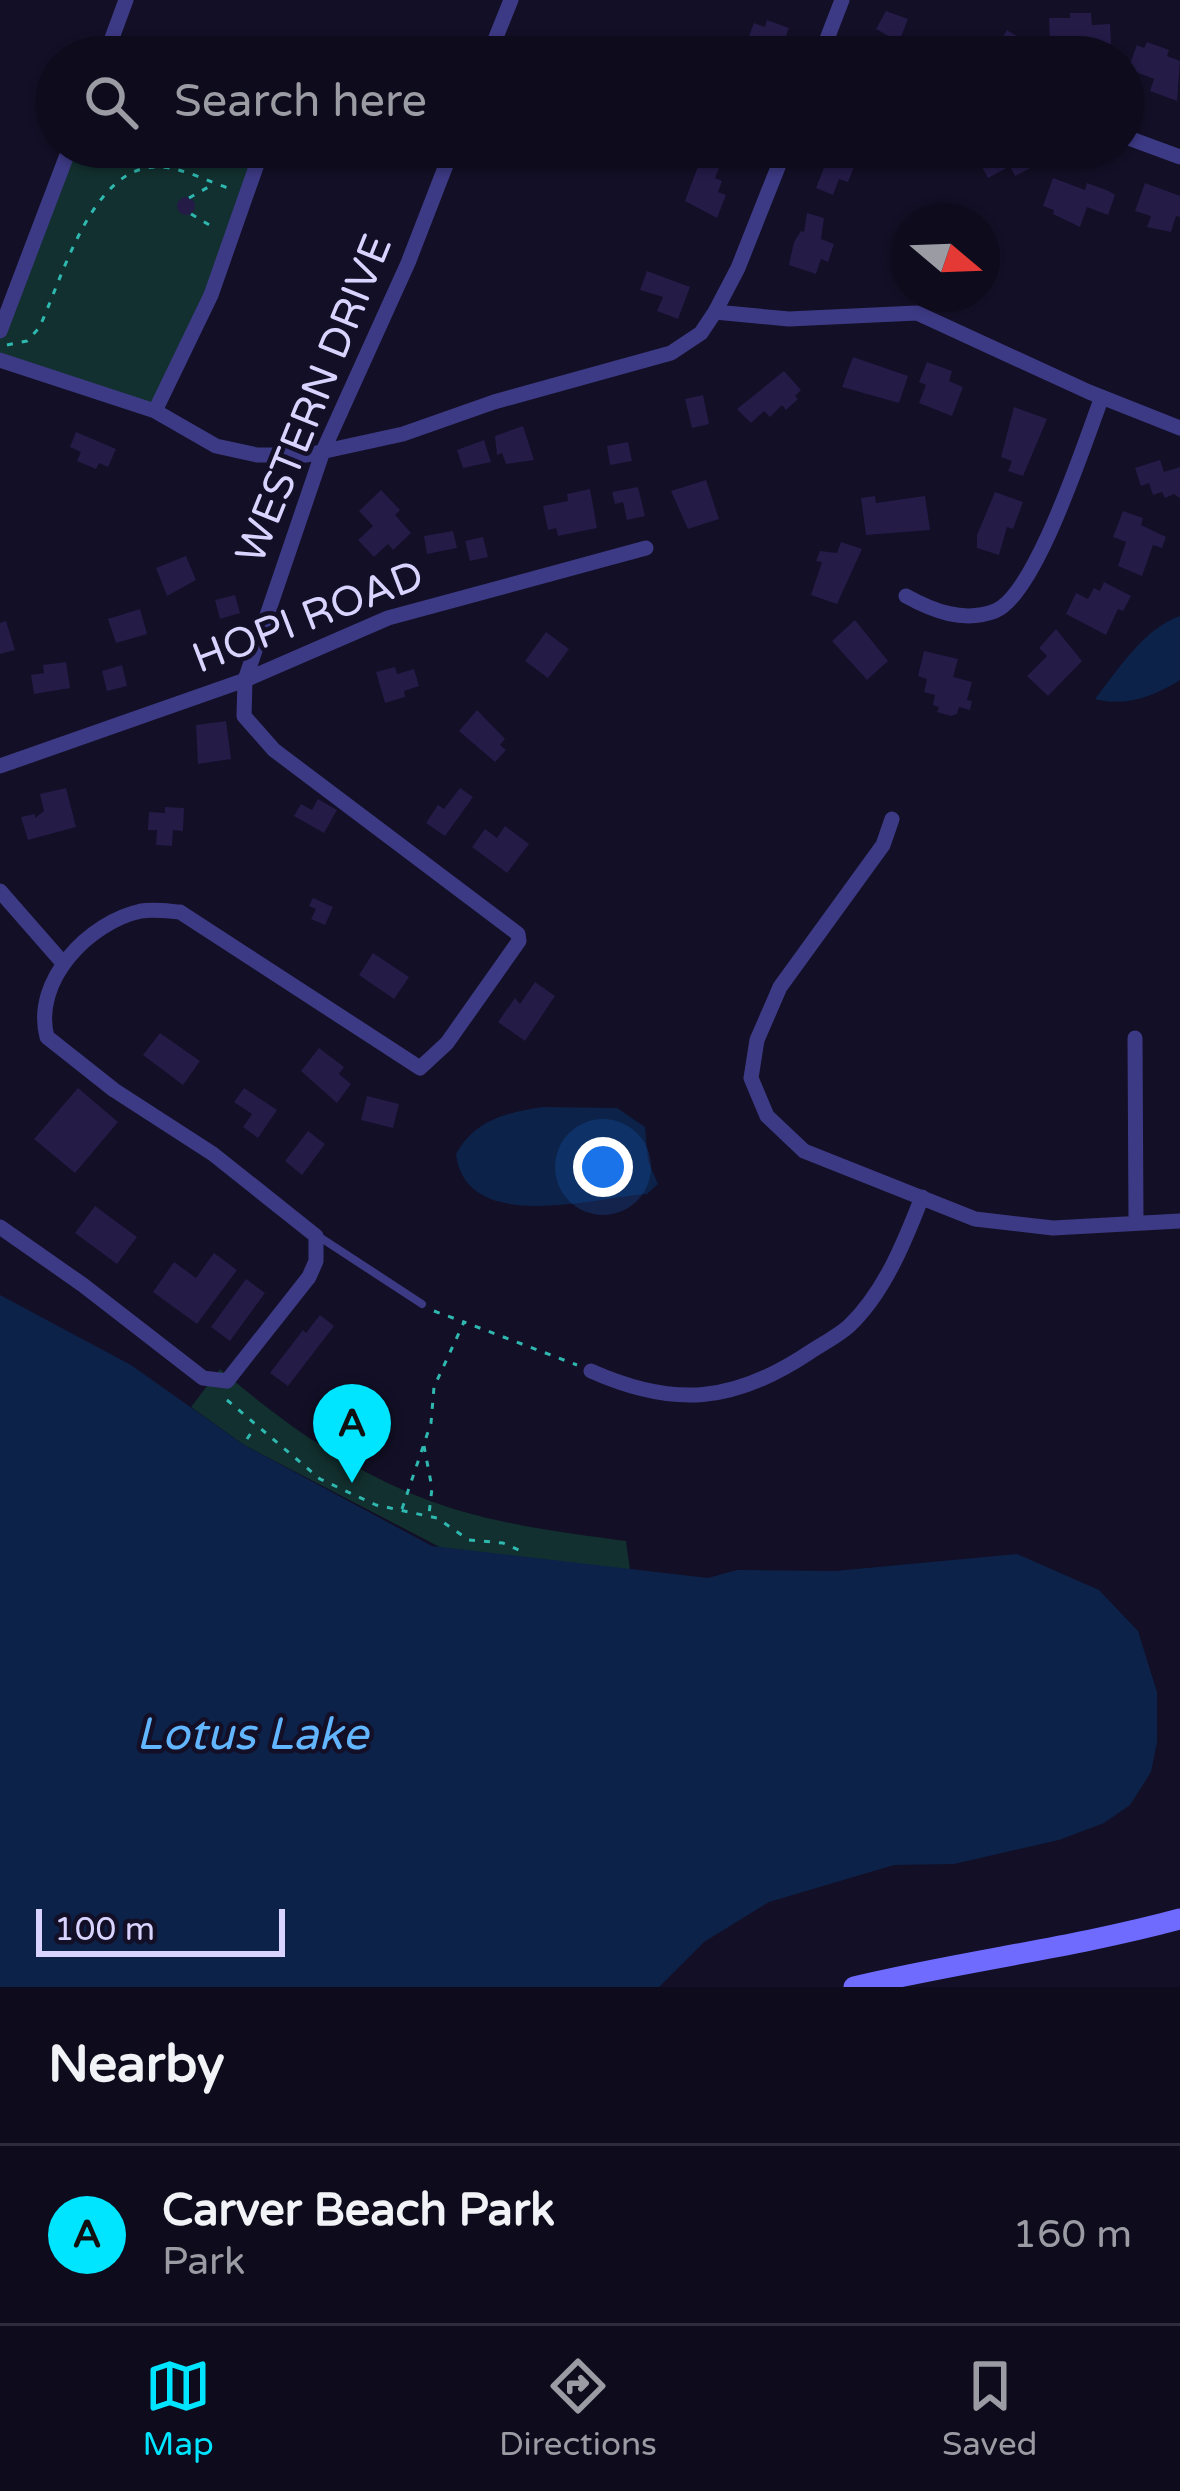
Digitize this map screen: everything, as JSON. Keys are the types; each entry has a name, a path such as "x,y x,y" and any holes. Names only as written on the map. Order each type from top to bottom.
{"street":[{"path":"113,36 126,0"},
{"path":"496,36 511,0"},
{"path":"828,36 842,0"},
{"path":"1144,144 1180,157"},
{"path":"0,331 62,168"},
{"path":"154,411 211,295 256,168"},
{"name":"WESTERN DRIVE","path":"245,680 323,452 445,168"},
{"path":"0,360 154,411 216,446 257,454 323,452 404,434 514,396 670,353 700,333 738,268 778,168"},
{"path":"716,312 789,319 917,313 1180,428"},
{"path":"906,596 933,610 976,615 996,610 1020,591 1062,503 1102,397"},
{"name":"HOPI ROAD","path":"0,766 245,680 388,618 646,548"},
{"path":"0,1227 203,1378 224,1381 309,1277 316,1262 316,1236 213,1154 114,1090 47,1037 43,1023 49,990 63,963 109,923 144,910 180,912 420,1068 447,1043 519,941 518,934 414,852 274,750 244,716 245,680"},
{"path":"892,819 884,845 780,987 757,1040 751,1078 767,1116 804,1151 975,1219 1053,1228 1180,1221"},
{"path":"0,891 63,963"},
{"path":"1135,1038 1136,1221"},
{"path":"591,1371 654,1391 704,1396 748,1388 849,1327 894,1259 922,1197"},
{"path":"854,1987 1104,1940 1180,1918"}],"lane":[{"path":"316,1236 422,1304"}],"path":[{"path":"0,342 9,346 27,340 39,328 82,230 116,183 150,168"},
{"path":"169,168 247,194"},
{"path":"189,198 213,183"},
{"path":"191,214 212,226"},
{"path":"422,1304 591,1371"},
{"path":"401,1511 431,1423 441,1365 464,1322"},
{"path":"224,1381 227,1401 320,1479 376,1505 429,1516 469,1540 503,1543 521,1551"},
{"path":"247,1439 256,1426"},
{"path":"424,1444 432,1488 429,1516"}],"green space":[{"path":"62,168 256,168 211,295 155,411 0,360 0,332"},
{"path":"220,1369 314,1441 420,1497 496,1520 626,1541 632,1584 453,1554 244,1445 191,1407"}],"water":[{"path":"1180,616 1180,680 1139,699 1095,699 1143,640"},
{"path":"542,1107 617,1108 645,1127 648,1161 658,1184 647,1194 534,1206 482,1195 465,1179 456,1154 464,1142 492,1120"},
{"name":"Lotus Lake","path":"0,1295 131,1365 244,1445 432,1546 708,1578 737,1570 835,1571 1017,1554 1099,1590 1138,1631 1157,1692 1157,1742 1151,1772 1130,1805 1104,1823 1059,1840 954,1864 894,1865 769,1902 704,1942 659,1987 0,1987"}],"building":[{"path":"886,11 908,19 901,36 876,29"},
{"path":"1070,13 1091,13 1092,25 1110,24 1111,36 1050,36 1049,18 1070,18"},
{"path":"767,20 789,28 786,36 749,36 754,23 765,27"},
{"path":"1147,42 1169,50 1167,56 1180,61 1177,101 1150,91 1154,79 1144,75"},
{"path":"697,168 719,168 718,192 726,195 717,218 685,201"},
{"path":"824,168 854,168 848,182 839,179 833,195 816,188"},
{"path":"983,168 1006,168 988,178"},
{"path":"1053,178 1085,190 1087,183 1115,195 1108,215 1087,207 1080,227 1053,214 1054,210 1043,206"},
{"path":"1145,183 1180,196 1180,217 1176,216 1171,232 1147,227 1151,216 1135,211"},
{"path":"186,197 195,206 186,215 177,206"},
{"path":"807,213 824,218 821,239 834,244 828,262 821,259 816,274 789,265"},
{"path":"647,271 690,287 678,319 657,311 663,297 640,290"},
{"path":"853,357 908,376 899,403 842,387"},
{"path":"927,362 952,371 949,381 963,387 952,416 919,403 926,385 919,382"},
{"path":"784,371 801,390 795,396 798,399 786,410 782,405 770,417 764,411 751,423 737,409"},
{"path":"703,395 709,424 692,428 685,399"},
{"path":"1014,407 1047,419 1023,476 1008,471 1012,461 1001,457"},
{"path":"523,426 534,460 506,464 502,453 497,455 495,436"},
{"path":"76,432 116,449 108,467 99,463 96,469 77,461 81,452 70,447"},
{"path":"484,440 491,462 463,468 457,450"},
{"path":"628,442 632,461 610,465 607,446"},
{"path":"1160,460 1164,472 1180,467 1180,498 1174,494 1165,498 1162,492 1153,495 1149,483 1141,486 1135,468"},
{"path":"706,480 719,519 688,529 671,491"},
{"path":"638,487 645,516 627,520 623,502 615,504 612,492"},
{"path":"590,489 597,528 558,536 556,528 548,530 543,506 568,501 567,494"},
{"path":"381,490 400,510 395,515 411,533 393,550 388,544 374,557 358,540 373,526 359,511"},
{"path":"995,492 1023,502 1013,529 1007,527 999,555 977,548 977,535"},
{"path":"875,496 876,503 925,496 930,530 866,535 861,498"},
{"path":"1123,511 1143,518 1141,525 1166,537 1162,548 1153,545 1142,576 1118,566 1126,542 1113,537"},
{"path":"453,531 457,548 427,554 424,536"},
{"path":"483,537 488,557 470,561 465,541"},
{"path":"841,542 862,549 837,604 811,595 822,562 816,561 820,551 837,553"},
{"path":"186,556 196,580 167,596 156,568"},
{"path":"1104,582 1131,596 1123,611 1118,609 1106,635 1066,614 1076,593 1088,599"},
{"path":"235,595 240,613 220,619 215,600"},
{"path":"140,609 147,634 116,643 108,619"},
{"path":"855,620 888,661 867,680 832,641"},
{"path":"6,621 15,650 0,654 0,623"},
{"path":"1056,629 1082,661 1048,696 1027,676 1047,656 1039,648"},
{"path":"546,632 569,649 548,678 525,661"},
{"path":"924,651 958,659 953,677 972,682 967,700 972,701 970,710 959,707 951,716 937,712 935,695 924,692 927,679 918,676"},
{"path":"66,662 70,688 34,694 31,675 44,673 43,665"},
{"path":"122,665 127,686 107,691 102,671"},
{"path":"395,667 397,674 414,669 419,686 385,703 376,672"},
{"path":"477,710 505,739 500,745 506,750 495,762 459,731"},
{"path":"226,721 231,759 198,764 196,725"},
{"path":"66,788 76,827 28,840 21,817 35,814 35,818 44,811 40,794"},
{"path":"460,788 473,797 445,836 426,823 438,805 444,809"},
{"path":"318,799 337,810 324,833 294,816 301,804 312,810"},
{"path":"165,807 184,808 183,831 173,830 172,846 156,845 157,830 148,830 149,812 165,813"},
{"path":"505,826 529,844 507,873 472,847 485,829 497,838"},
{"path":"313,898 333,907 325,925 311,919 316,909 309,906"},
{"path":"373,953 409,977 394,999 359,975"},
{"path":"535,982 555,996 525,1041 498,1022 515,998 520,1004"},
{"path":"160,1033 200,1061 183,1085 143,1055"},
{"path":"319,1048 344,1067 339,1074 351,1084 337,1103 301,1071"},
{"path":"78,1088 118,1122 75,1173 34,1139"},
{"path":"244,1088 277,1110 258,1138 243,1127 252,1114 234,1102"},
{"path":"367,1096 399,1104 393,1128 361,1120"},
{"path":"308,1131 325,1144 302,1175 285,1161"},
{"path":"95,1206 137,1237 117,1264 75,1233"},
{"path":"214,1253 237,1270 197,1324 153,1292 174,1262 196,1278"},
{"path":"246,1279 265,1293 230,1341 211,1327"},
{"path":"320,1315 334,1326 288,1386 270,1373"}],"place":[{"name":"Carver Beach Park","path":"352,1483"}]}
